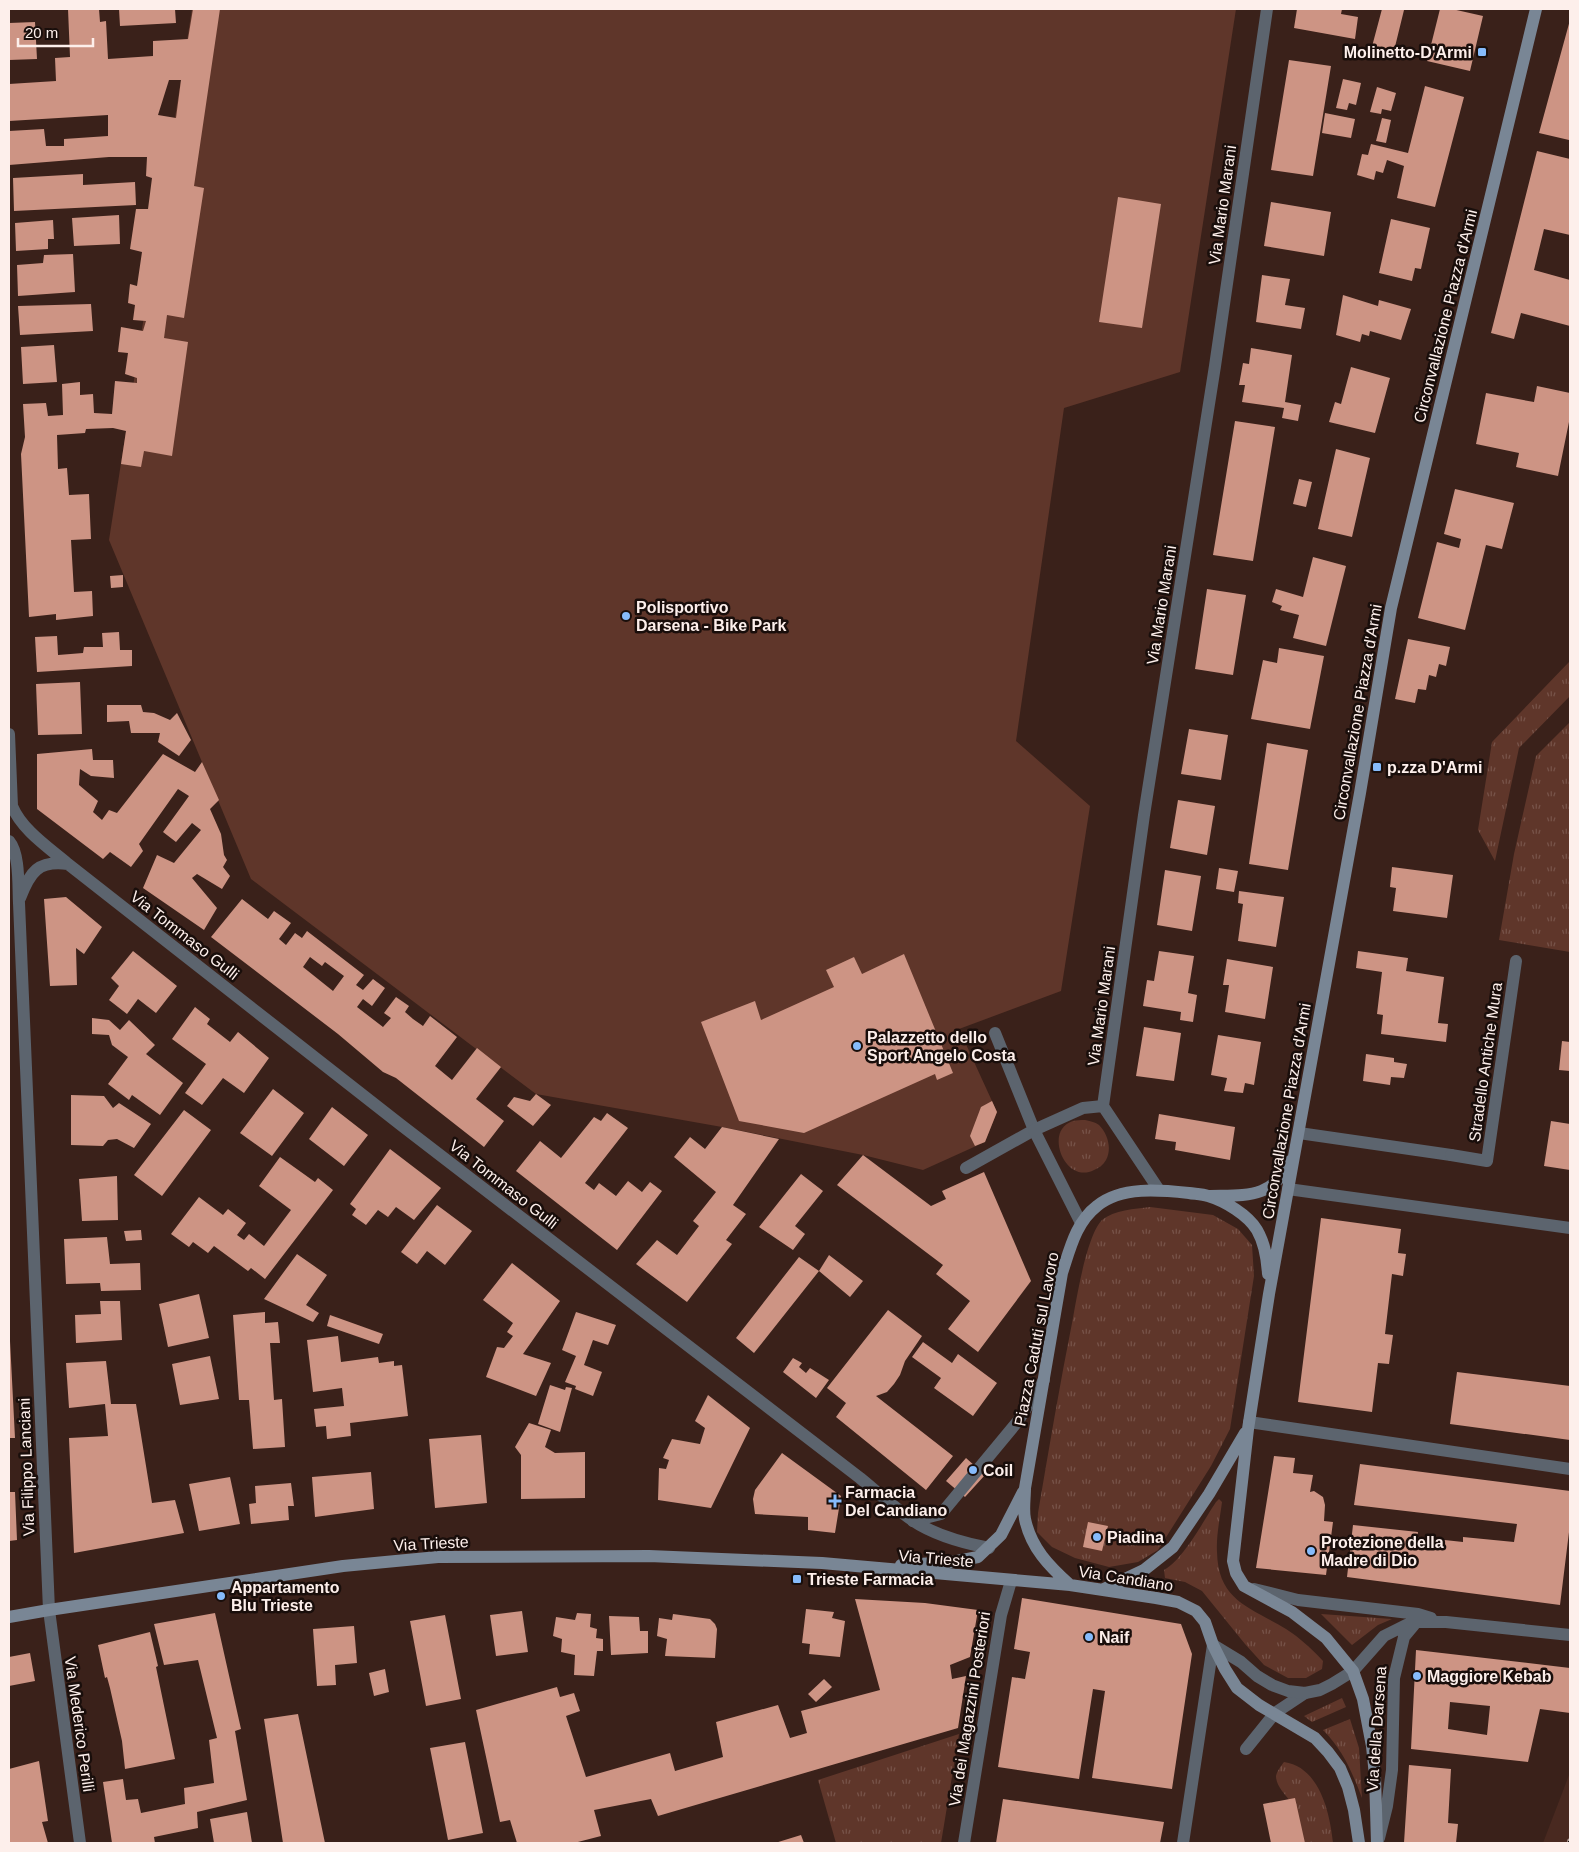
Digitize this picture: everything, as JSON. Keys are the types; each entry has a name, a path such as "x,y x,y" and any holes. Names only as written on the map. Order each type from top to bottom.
{"street":[{"name":"Via Mario Marani","path":"1103,1106 1144,815 1215,366 1267,9"},
{"name":"Circonvallazione Piazza d'Armi","path":"1244,1586 1236,1573 1233,1562 1248,1425 1269,1294 1391,608 1536,9"},
{"path":"9,734 12,811"},
{"name":"Via Tommaso Gulli","path":"12,811 39,840 68,864 393,1119 913,1520 929,1530 989,1548"},
{"name":"Via Filippo Lanciani","path":"9,842 13,846 16,856 19,903 48,1610"},
{"name":"Via Filippo Lanciani","path":"19,903 30,875 40,866 54,862 68,864"},
{"name":"Stradello Antiche Mura","path":"1299,1133 1487,1162 1516,961"},
{"path":"995,1032 1034,1130 1081,1223"},
{"path":"966,1168 1034,1130 1083,1108 1103,1106 1159,1190"},
{"path":"1208,1196 1249,1195 1267,1190 1284,1173 1296,1149"},
{"path":"1288,1189 1570,1228"},
{"name":"Piazza Caduti sul Lavoro","path":"1070,1585 1042,1559 1032,1540 1024,1518 1025,1488 1062,1273 1081,1223 1096,1206 1125,1194 1159,1190 1208,1196 1244,1214 1257,1230 1266,1252 1269,1294"},
{"path":"913,1520 941,1514 1018,1421 1044,1380"},
{"path":"1248,1425 1570,1469"},
{"name":"Circonvallazione Piazza d'Armi","path":"1104,1589 1144,1570 1173,1547 1209,1494 1248,1425"},
{"name":"Piazza Caduti sul Lavoro","path":"989,1548 1001,1536 1025,1488"},
{"name":"Via Trieste","path":"859,1567 966,1560 978,1556 989,1548"},
{"name":"Via Trieste","path":"9,1617 343,1566 438,1556 648,1556 822,1563 1011,1581"},
{"name":"Via Candiano","path":"1011,1581 1104,1589 1178,1602 1196,1611 1205,1622 1213,1645"},
{"name":"Via dei Magazzini Posteriori","path":"964,1843 1001,1615 1011,1581"},
{"path":"1244,1586 1298,1600 1418,1614 1446,1622"},
{"name":"Via della Darsena","path":"1244,1586 1292,1612 1326,1638 1353,1671 1363,1699 1372,1746 1377,1843"},
{"name":"Via Mederico Perilli","path":"48,1610 80,1843"},
{"path":"1183,1843 1213,1645 1241,1662 1257,1676 1272,1685 1288,1691 1305,1693 1320,1690 1353,1671 1384,1636 1406,1625 1417,1622 1446,1622 1570,1635"},
{"name":"Via della Darsena","path":"1377,1843 1387,1806 1392,1770 1394,1678 1404,1637 1417,1622"},
{"name":"Via della Darsena","path":"1213,1645 1237,1688 1260,1705 1314,1738 1340,1768 1352,1802 1359,1843"},
{"path":"1246,1749 1274,1713 1305,1693"}],"shaded area":[{"path":"1570,1772 1570,1843 1543,1843 1566,1783"}],"green space":[{"path":"192,9 1236,9 1180,372 1064,408 1016,741 1090,806 1061,991 959,1029 997,1112 985,1142 923,1170 863,1155 722,1127 536,1094 251,879 109,540"},
{"path":"1570,661 1570,696 1519,748 1495,861 1478,830 1492,742"},
{"path":"1570,722 1570,952 1499,940 1514,854 1536,756"},
{"path":"1085,1120 1099,1125 1107,1137 1109,1151 1106,1160 1101,1166 1084,1173 1074,1170 1067,1163 1061,1154 1059,1144 1064,1126 1073,1121"},
{"path":"1150,1207 1213,1215 1238,1229 1252,1245 1254,1276 1230,1429 1211,1466 1158,1550 1138,1562 1109,1567 1075,1558 1052,1547 1037,1532 1038,1513 1059,1391 1087,1252 1102,1220 1112,1214 1125,1210"},
{"path":"1219,1499 1222,1502 1217,1552 1223,1582 1238,1601 1291,1632 1323,1661 1322,1669 1306,1678 1288,1678 1264,1665 1202,1591 1185,1582 1165,1578 1164,1570 1186,1549"},
{"path":"1321,1614 1392,1619 1378,1625 1352,1645"},
{"path":"1342,1698 1346,1707 1312,1722 1304,1716"},
{"path":"1350,1719 1359,1748 1362,1798 1351,1770 1341,1753 1323,1730"},
{"path":"959,1734 941,1843 836,1843 818,1780"},
{"path":"1284,1762 1296,1766 1315,1782 1326,1806 1333,1843 1304,1843 1295,1811 1276,1780 1277,1772"}],"building":[{"path":"68,9 99,9 100,22 106,21 108,59 153,56 153,41 188,39 193,9 220,9 194,186 204,188 184,318 167,315 164,338 188,342 172,456 144,451 141,467 121,464 126,431 113,428 86,429 85,433 57,435 58,469 67,468 69,495 89,494 91,539 71,540 74,592 92,591 93,616 56,620 56,614 29,617 21,454 25,437 23,404 46,403 48,416 63,415 62,384 80,382 80,395 93,394 94,413 112,414 115,381 137,383 137,378 125,374 128,353 118,352 121,327 143,331 146,321 133,320 135,305 128,303 130,284 137,286 142,252 130,249 136,209 148,209 152,178 146,176 147,157 109,157 9,165 9,131 44,129 46,146 64,146 64,139 108,136 108,115 9,121 9,84 56,81 55,58 70,57","holes":["169,80 181,80 176,118 158,115"]},
{"path":"119,9 175,9 176,23 120,26"},
{"path":"1297,9 1342,9 1341,14 1358,17 1355,39 1294,28"},
{"path":"1382,9 1404,10 1392,59 1370,54"},
{"path":"1440,9 1452,9 1483,16 1470,71 1427,61"},
{"path":"1570,20 1570,133 1569,140 1539,133"},
{"path":"35,22 37,59 9,60 9,23"},
{"path":"1289,60 1331,66 1313,176 1271,170"},
{"path":"1343,79 1361,83 1356,105 1349,103 1347,110 1336,108"},
{"path":"1425,86 1464,97 1435,207 1397,198 1404,166 1387,160 1383,173 1376,171 1374,180 1357,175 1362,154 1368,155 1371,144 1408,153"},
{"path":"1377,87 1396,93 1391,111 1382,109 1381,114 1370,112"},
{"path":"1325,113 1355,119 1351,138 1322,133"},
{"path":"1382,118 1391,120 1386,143 1376,141"},
{"path":"1537,151 1570,159 1570,235 1544,229 1534,270 1570,280 1570,326 1521,313 1514,339 1491,333"},
{"path":"83,174 83,185 135,182 136,205 14,211 13,178"},
{"path":"1118,197 1161,204 1142,328 1099,322"},
{"path":"1271,202 1331,212 1324,256 1264,246"},
{"path":"119,215 120,244 74,246 72,218"},
{"path":"1391,219 1430,228 1421,269 1415,268 1412,281 1379,273"},
{"path":"53,220 54,239 48,239 48,249 16,251 15,223"},
{"path":"73,254 75,292 18,296 17,265 43,263 44,255"},
{"path":"1262,275 1290,279 1285,305 1305,308 1301,329 1256,322"},
{"path":"1343,295 1378,306 1379,300 1411,309 1401,340 1370,331 1369,336 1362,334 1360,342 1336,335"},
{"path":"91,304 93,331 20,335 18,306"},
{"path":"54,345 57,382 23,384 21,347"},
{"path":"1251,348 1292,355 1285,402 1301,405 1298,421 1282,418 1284,408 1242,402 1245,385 1239,385 1243,363 1249,364"},
{"path":"1351,367 1390,378 1375,433 1329,422 1335,402 1341,404"},
{"path":"1537,386 1570,393 1570,417 1558,476 1516,467 1519,453 1476,444 1486,393 1534,402"},
{"path":"1235,421 1275,427 1253,561 1213,555"},
{"path":"1336,449 1370,458 1352,537 1318,529"},
{"path":"1299,479 1312,482 1306,507 1293,504"},
{"path":"1455,489 1514,503 1502,549 1486,545 1465,630 1418,618 1437,542 1459,548 1461,539 1444,534"},
{"path":"1313,557 1346,566 1326,646 1293,638 1299,615 1280,610 1282,606 1272,602 1276,589 1303,597"},
{"path":"123,575 123,587 111,588 110,576"},
{"path":"1207,589 1246,595 1233,675 1195,669"},
{"path":"119,632 120,650 132,650 132,666 37,672 35,637 57,636 58,655 83,653 84,647 103,647 102,633"},
{"path":"1408,639 1450,647 1446,666 1439,664 1436,677 1429,675 1426,690 1418,689 1415,703 1395,699"},
{"path":"1279,648 1324,656 1310,729 1251,719 1263,660 1277,663"},
{"path":"80,682 82,734 38,735 36,684"},
{"path":"107,705 141,705 143,712 154,713 170,720 177,713 191,740 179,756 158,742 160,733 131,733 129,721 107,722"},
{"path":"1189,729 1228,735 1221,780 1181,774"},
{"path":"1267,743 1308,750 1288,870 1249,864"},
{"path":"92,749 93,760 113,760 114,778 91,776 80,769 79,785 98,801 93,812 102,820 109,810 117,813 163,754 195,772 202,762 219,800 210,809 221,834 224,855 227,860 223,867 230,876 222,889 197,874 192,878 217,908 204,930 143,888 157,855 174,863 201,830 192,823 176,842 163,832 189,796 178,789 139,844 143,851 131,867 110,852 103,859 37,809 37,754"},
{"path":"1178,800 1215,806 1207,855 1170,848"},
{"path":"1392,867 1453,875 1447,918 1393,911 1396,888 1390,887"},
{"path":"1219,868 1238,871 1234,892 1216,889"},
{"path":"1165,870 1201,876 1192,931 1157,925"},
{"path":"1239,891 1284,897 1276,947 1238,941 1243,904 1238,903"},
{"path":"66,897 102,927 84,954 76,948 77,985 50,986 44,899"},
{"path":"242,899 268,919 274,911 291,923 279,939 286,945 295,933 302,938 307,931 364,975 356,985 363,990 373,979 385,988 372,1006 363,999 357,1007 383,1027 391,1018 384,1013 396,997 409,1006 405,1012 423,1026 430,1016 457,1037 435,1066 452,1080 477,1048 501,1067 476,1099 504,1121 484,1147 396,1078 383,1072 338,1034 211,937","holes":["310,957 322,966 325,962 344,976 333,991 303,967"]},
{"path":"133,951 177,986 156,1013 138,999 127,1014 109,1000 119,986 111,978"},
{"path":"1159,951 1194,956 1188,993 1197,995 1193,1022 1180,1020 1181,1012 1143,1006 1147,980 1154,981"},
{"path":"1358,951 1408,958 1406,971 1444,977 1438,1023 1448,1024 1446,1042 1381,1034 1383,1015 1377,1014 1382,972 1356,968"},
{"name":"Palazzetto dello Sport Angelo Costa","path":"904,954 953,1073 937,1080 935,1074 804,1133 739,1121 701,1022 755,1001 761,1020 834,987 826,970 854,957 862,974"},
{"path":"1227,959 1273,967 1265,1019 1225,1012 1229,985 1223,985"},
{"path":"195,1007 210,1019 207,1024 230,1042 238,1032 269,1058 244,1093 223,1078 202,1105 185,1093 206,1064 172,1039"},
{"path":"92,1018 109,1020 120,1030 129,1020 155,1045 146,1054 183,1083 160,1115 132,1095 129,1100 108,1084 128,1057 112,1045 109,1035 92,1034"},
{"path":"1144,1027 1181,1033 1174,1081 1136,1076"},
{"path":"1218,1035 1261,1042 1254,1085 1245,1083 1243,1093 1224,1091 1227,1078 1211,1075"},
{"path":"1562,1041 1570,1042 1570,1071 1559,1070"},
{"path":"1366,1054 1394,1058 1394,1062 1407,1064 1404,1078 1391,1077 1390,1085 1363,1081"},
{"path":"273,1089 304,1113 272,1156 240,1133"},
{"path":"536,1094 551,1105 533,1126 507,1106 514,1097 530,1101"},
{"path":"71,1095 104,1096 113,1108 119,1103 151,1124 134,1148 117,1139 108,1140 103,1146 71,1145"},
{"path":"992,1101 997,1112 985,1142 975,1146 970,1136 981,1107"},
{"path":"332,1107 368,1135 344,1166 309,1139"},
{"path":"184,1110 211,1130 162,1196 134,1175"},
{"path":"607,1113 628,1128 585,1183 594,1190 599,1183 616,1196 628,1181 642,1192 650,1182 662,1191 617,1250 516,1171 540,1141 561,1158 594,1117 601,1121"},
{"path":"1159,1114 1235,1127 1230,1160 1175,1150 1176,1142 1155,1139"},
{"path":"1551,1121 1570,1124 1570,1170 1544,1166"},
{"path":"722,1127 779,1139 733,1205 746,1214 726,1240 732,1244 687,1302 636,1264 657,1240 677,1255 699,1226 693,1221 716,1192 674,1157 690,1137 705,1149"},
{"path":"390,1149 441,1188 414,1220 396,1207 388,1217 378,1210 366,1225 352,1215 356,1209 350,1204"},
{"path":"863,1155 931,1206 946,1199 942,1191 984,1172 1031,1281 978,1352 948,1329 970,1301 936,1274 943,1265 837,1185"},
{"path":"280,1157 315,1182 318,1178 333,1190 265,1279 251,1268 248,1271 214,1246 208,1253 193,1242 189,1247 171,1234 199,1197 223,1215 228,1209 246,1223 237,1235 244,1240 249,1234 264,1246 291,1210 259,1186"},
{"path":"801,1174 823,1191 795,1226 805,1234 793,1250 759,1227"},
{"path":"117,1176 118,1220 82,1221 79,1179"},
{"path":"437,1205 472,1231 445,1265 427,1251 417,1264 401,1252"},
{"path":"1321,1218 1401,1229 1398,1253 1406,1254 1403,1276 1392,1274 1385,1334 1393,1335 1389,1364 1378,1363 1372,1412 1298,1402"},
{"path":"141,1230 142,1240 126,1241 124,1231"},
{"path":"107,1237 110,1264 140,1263 141,1290 101,1291 100,1283 66,1284 64,1239"},
{"path":"297,1254 327,1275 306,1305 319,1313 313,1322 264,1299"},
{"path":"829,1255 863,1281 850,1297 819,1271"},
{"path":"799,1257 819,1271 754,1353 736,1338"},
{"path":"512,1263 560,1301 523,1354 551,1363 536,1396 486,1377 497,1347 504,1348 513,1336 507,1332 513,1323 483,1300"},
{"path":"199,1294 209,1338 168,1347 159,1304"},
{"path":"100,1301 120,1301 122,1340 76,1343 75,1315 101,1314"},
{"path":"888,1310 922,1336 905,1361 900,1375 894,1384 887,1392 876,1396 953,1456 926,1490 836,1417 846,1403 827,1388"},
{"path":"265,1312 265,1323 278,1322 280,1343 270,1343 274,1400 282,1399 285,1447 253,1449 249,1400 239,1400 233,1315"},
{"path":"576,1312 616,1325 608,1345 593,1340 584,1365 602,1372 593,1396 575,1389 576,1386 565,1382 576,1356 562,1350"},
{"path":"330,1315 383,1334 379,1344 327,1326"},
{"path":"338,1336 341,1362 378,1357 379,1363 394,1361 394,1366 402,1365 408,1416 350,1423 351,1436 327,1439 326,1426 316,1427 314,1409 344,1406 342,1388 313,1392 307,1340"},
{"path":"10,1341 15,1438 9,1438"},
{"path":"923,1342 952,1363 958,1354 997,1383 973,1416 934,1388 941,1378 912,1357"},
{"path":"210,1356 219,1399 180,1405 172,1364"},
{"path":"793,1358 802,1363 799,1367 806,1373 810,1368 829,1380 816,1398 783,1372"},
{"path":"106,1361 111,1404 136,1404 152,1503 175,1500 184,1533 74,1553 69,1438 108,1436 105,1404 69,1408 66,1363"},
{"path":"1457,1372 1570,1386 1570,1440 1450,1424"},
{"path":"550,1385 565,1390 566,1387 572,1388 560,1432 538,1424"},
{"path":"708,1395 750,1428 711,1508 658,1500 659,1468 666,1469 669,1460 663,1458 672,1439 700,1444 705,1428 695,1421"},
{"path":"529,1423 551,1430 545,1447 555,1453 585,1452 585,1498 521,1499 521,1455 515,1447"},
{"path":"481,1435 487,1503 435,1508 429,1439"},
{"path":"782,1453 841,1496 835,1533 808,1530 808,1517 755,1514 753,1499 755,1490"},
{"path":"1274,1456 1295,1458 1293,1473 1313,1475 1310,1492 1314,1491 1323,1497 1325,1505 1324,1521 1333,1522 1326,1575 1256,1568"},
{"path":"966,1458 985,1475 965,1497 946,1481"},
{"path":"1360,1464 1570,1491 1570,1524 1560,1605 1347,1577 1353,1525 1418,1532 1417,1537 1463,1542 1463,1537 1514,1542 1517,1524 1354,1505"},
{"path":"371,1472 374,1509 315,1517 312,1477"},
{"path":"230,1477 240,1524 199,1531 189,1484"},
{"path":"291,1483 294,1506 288,1506 289,1520 251,1524 249,1504 256,1503 255,1486"},
{"path":"9,1492 15,1492 17,1540 9,1541"},
{"path":"1088,1522 1108,1526 1102,1551 1083,1547"},
{"path":"1022,1598 1181,1624 1192,1654 1172,1789 1092,1778 1105,1691 1093,1689 1079,1779 998,1767 1012,1677 1025,1679 1030,1652 1014,1649"},
{"path":"855,1599 925,1603 978,1610 970,1657 950,1665 952,1679 966,1676 958,1728 658,1816 651,1799 594,1810 601,1836 574,1843 517,1843 510,1820 500,1822 476,1710 557,1687 560,1697 574,1693 580,1711 566,1716 586,1777 670,1753 675,1771 723,1757 716,1722 778,1705 790,1738 807,1733 801,1711 880,1690"},
{"path":"806,1609 834,1612 832,1618 845,1621 840,1657 809,1654 810,1644 802,1643"},
{"path":"522,1611 528,1652 496,1656 490,1615"},
{"path":"215,1613 241,1729 235,1731 247,1800 197,1812 198,1828 154,1837 155,1843 112,1843 103,1782 123,1779 126,1800 138,1799 141,1813 185,1804 184,1788 214,1783 209,1740 217,1738 198,1660 164,1665 154,1624"},
{"path":"577,1613 591,1614 590,1627 597,1629 596,1638 603,1639 603,1651 597,1651 594,1676 574,1675 575,1655 561,1652 562,1639 553,1636 556,1617 575,1620"},
{"path":"673,1614 710,1619 715,1624 717,1629 715,1658 665,1656 667,1639 657,1636 659,1618 672,1620"},
{"path":"445,1615 461,1699 426,1706 410,1621"},
{"path":"609,1616 639,1617 640,1631 648,1631 648,1653 611,1655"},
{"path":"354,1626 357,1663 335,1665 336,1685 317,1686 313,1629"},
{"path":"150,1632 175,1759 125,1769 122,1741 98,1645"},
{"path":"1416,1650 1570,1668 1570,1713 1540,1709 1528,1762 1411,1749","holes":["1450,1702 1490,1706 1487,1735 1448,1729"]},
{"path":"30,1653 35,1681 9,1686 9,1657"},
{"path":"385,1669 389,1692 374,1696 369,1673"},
{"path":"824,1679 832,1687 816,1702 808,1694"},
{"path":"298,1714 325,1843 283,1843 264,1719"},
{"path":"465,1742 483,1833 448,1840 430,1748"},
{"path":"39,1761 48,1821 42,1822 48,1843 9,1843 9,1769"},
{"path":"1409,1765 1451,1769 1448,1823 1458,1824 1456,1843 1404,1843"},
{"path":"1295,1798 1305,1843 1271,1843 1263,1804"},
{"path":"1003,1799 1164,1822 1160,1843 996,1843"},
{"path":"247,1812 252,1843 214,1843 210,1819"},
{"path":"801,1835 804,1843 775,1843"}],"place":[{"name":"Molinetto-D'Armi","path":"1482,52"},
{"name":"Polisportivo Darsena - Bike Park","path":"626,616"},
{"name":"p.zza D'Armi","path":"1377,767"},
{"name":"Palazzetto dello Sport Angelo Costa","path":"857,1046"},
{"name":"Coil","path":"973,1470"},
{"name":"Farmacia Del Candiano","path":"835,1501"},
{"name":"Piadina","path":"1097,1537"},
{"name":"Protezione della Madre di Dio","path":"1311,1551"},
{"name":"Trieste Farmacia","path":"797,1579"},
{"name":"Appartamento Blu Trieste","path":"221,1596"},
{"name":"Naif","path":"1089,1637"},
{"name":"Maggiore Kebab","path":"1417,1676"}]}
